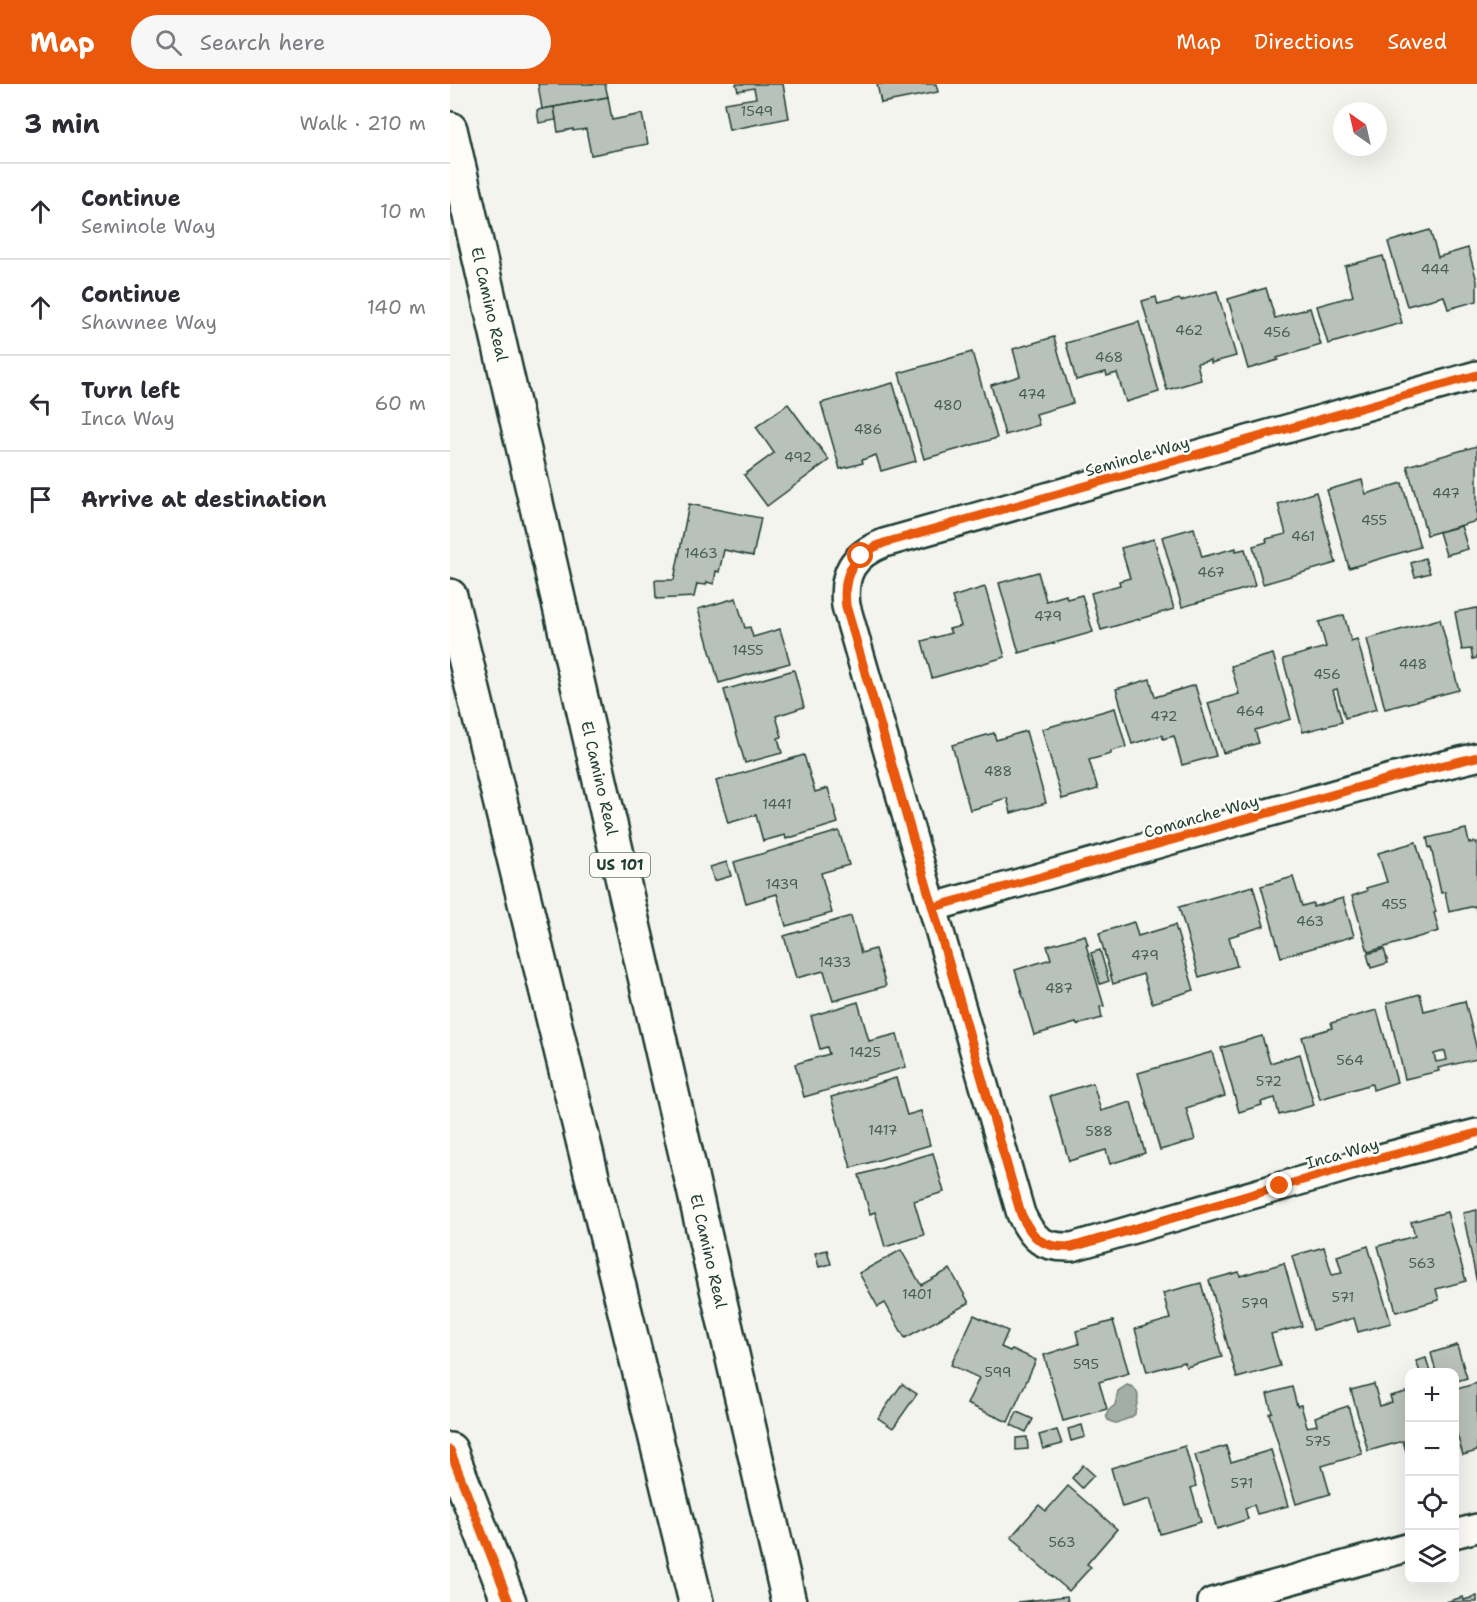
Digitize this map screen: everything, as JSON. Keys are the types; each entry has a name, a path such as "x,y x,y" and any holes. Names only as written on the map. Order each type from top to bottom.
{"main road":[{"name":"El Camino Real","path":"450,129 789,1602"},
{"path":"450,596 696,1602"},
{"path":"454,1465 509,1602"}],"street":[{"name":"Seminole Way","path":"934,907 846,606 848,573 861,556 871,548 884,543 1477,375"},
{"name":"Comanche Way","path":"934,907 1395,777 1477,757"},
{"name":"Inca Way","path":"934,907 1021,1214 1032,1234 1055,1247 1072,1247 1365,1162 1477,1133"},
{"path":"1459,1533 1477,1528"},
{"path":"1212,1602 1405,1547"}],"shaded area":[{"path":"1127,1385 1133,1387 1138,1394 1135,1414 1116,1423 1111,1422 1106,1416 1107,1413 1115,1405 1118,1391"}],"building":[{"path":"538,84 605,84 608,97 542,109"},
{"path":"736,84 783,84 789,118 729,130 724,103 756,98 754,88 738,91"},
{"path":"877,84 936,84 938,92 881,103"},
{"path":"608,97 612,120 642,114 648,144 591,155 586,129 558,132 554,107"},
{"path":"554,107 556,120 539,123 537,110"},
{"path":"1430,230 1438,257 1468,248 1477,281 1477,301 1448,309 1444,296 1407,306 1388,242"},
{"path":"1383,256 1402,323 1328,344 1317,306 1353,296 1345,266"},
{"path":"1266,288 1275,318 1310,308 1321,345 1248,369 1228,299"},
{"path":"1217,291 1236,356 1211,363 1211,360 1197,363 1201,380 1167,390 1142,301 1156,297 1158,305"},
{"path":"1139,322 1159,392 1126,402 1117,373 1107,376 1106,372 1076,380 1066,343"},
{"path":"1054,337 1073,403 1036,414 1039,425 1005,435 991,385 1020,376 1013,349"},
{"path":"972,352 997,438 924,459 899,373"},
{"path":"893,383 916,461 881,471 876,455 862,460 863,463 840,469 821,403"},
{"path":"788,404 829,460 767,506 744,475 774,453 756,427"},
{"path":"1477,446 1477,521 1427,535 1407,466"},
{"path":"1362,480 1366,494 1402,483 1420,547 1349,568 1327,490"},
{"path":"1316,492 1336,563 1263,584 1253,546 1267,542 1266,539 1286,534 1278,504"},
{"path":"689,504 761,518 753,556 724,550 714,584 707,582 706,585 697,584 694,597 656,599 655,580 674,580"},
{"path":"1461,526 1468,549 1446,555 1439,532"},
{"path":"1194,528 1202,557 1236,548 1236,551 1245,549 1255,586 1182,607 1162,537"},
{"path":"1154,539 1174,609 1101,630 1091,593 1120,585 1119,581 1130,578 1121,548"},
{"path":"1425,558 1430,573 1415,577 1411,563"},
{"path":"1038,572 1046,601 1066,595 1067,599 1082,595 1093,632 1019,653 999,583"},
{"path":"985,587 1005,657 932,678 922,641 951,633 949,629 961,626 952,597"},
{"path":"736,598 745,628 750,627 753,637 780,629 790,663 719,683 698,609"},
{"path":"1477,608 1477,658 1473,659 1471,649 1462,650 1455,612"},
{"path":"1344,615 1351,641 1357,639 1377,709 1345,718 1337,689 1333,690 1342,722 1303,732 1283,659 1326,647 1319,622"},
{"path":"1440,619 1459,690 1385,709 1367,639"},
{"path":"1273,654 1291,719 1255,730 1259,743 1223,753 1208,703 1239,694 1231,666"},
{"path":"794,670 804,707 776,716 782,737 778,738 782,753 745,763 724,690"},
{"path":"1150,679 1155,697 1195,685 1216,756 1182,765 1174,736 1163,739 1162,735 1132,744 1116,689"},
{"path":"1115,708 1126,747 1089,760 1098,789 1062,799 1042,729"},
{"path":"1026,731 1046,803 1011,813 1007,798 970,810 952,745 994,733 996,740"},
{"path":"804,755 815,792 828,788 838,823 786,839 785,835 763,841 756,815 728,823 716,781"},
{"path":"1466,829 1469,843 1477,842 1477,912 1475,906 1449,912 1445,892 1441,893 1427,838"},
{"path":"839,831 849,865 821,873 832,913 786,926 777,894 746,903 734,862"},
{"path":"1416,842 1436,912 1434,913 1439,931 1368,952 1352,896 1367,891 1366,888 1387,882 1378,853"},
{"path":"727,862 731,876 714,881 710,867"},
{"path":"1293,877 1302,906 1313,903 1313,907 1343,898 1354,936 1281,957 1261,886"},
{"path":"1253,886 1264,926 1229,937 1237,966 1199,977 1179,907"},
{"path":"851,916 861,953 875,949 886,986 833,1001 824,971 796,978 784,936"},
{"path":"1134,922 1138,936 1175,925 1194,990 1152,1003 1143,974 1113,984 1099,933"},
{"path":"1085,935 1104,1006 1100,1007 1102,1018 1034,1035 1015,970 1051,959 1047,946"},
{"path":"1384,949 1388,963 1371,968 1367,954"},
{"path":"1100,950 1109,981 1100,984 1091,953"},
{"path":"1420,994 1424,1011 1465,1001 1477,1050 1477,1059 1405,1079 1387,1003","holes":["1445,1051 1447,1060 1436,1062 1434,1054"]},
{"path":"858,1002 869,1041 897,1034 906,1067 804,1097 795,1064 829,1054 827,1047 820,1049 811,1016"},
{"path":"1377,1010 1397,1082 1373,1090 1372,1084 1320,1099 1302,1037 1332,1028 1331,1023"},
{"path":"1262,1036 1270,1063 1300,1054 1314,1105 1279,1115 1275,1098 1261,1102 1262,1105 1239,1112 1221,1048"},
{"path":"1212,1052 1225,1096 1186,1108 1195,1140 1160,1150 1138,1073"},
{"path":"896,1078 907,1115 921,1111 930,1145 851,1168 831,1097"},
{"path":"1093,1083 1101,1111 1131,1102 1145,1153 1110,1164 1106,1150 1069,1161 1050,1096"},
{"path":"933,1153 944,1192 914,1201 924,1235 885,1247 875,1212 870,1214 859,1175"},
{"path":"1477,1210 1477,1283 1463,1213"},
{"path":"1447,1212 1466,1281 1436,1289 1439,1300 1396,1312 1378,1246 1415,1236 1411,1222"},
{"path":"1368,1246 1391,1323 1358,1332 1354,1318 1313,1330 1292,1256 1324,1247 1332,1275 1342,1273 1337,1256"},
{"path":"827,1250 831,1264 819,1267 815,1253"},
{"path":"901,1250 921,1285 950,1269 969,1303 905,1338 885,1303 878,1307 859,1273"},
{"path":"1284,1263 1302,1326 1271,1334 1280,1366 1237,1378 1209,1280 1239,1272 1240,1276"},
{"path":"1201,1283 1222,1357 1186,1367 1184,1362 1147,1372 1135,1329 1170,1319 1163,1293"},
{"path":"974,1315 1008,1331 1001,1347 1010,1351 1012,1349 1036,1360 1008,1422 967,1404 979,1378 951,1365"},
{"path":"1113,1321 1129,1373 1099,1382 1107,1409 1063,1421 1044,1355 1079,1344 1076,1331"},
{"path":"1457,1345 1467,1378 1459,1380 1459,1368 1435,1368 1431,1353"},
{"path":"1426,1358 1429,1368 1419,1368 1416,1361"},
{"path":"1477,1383 1477,1451 1463,1455 1459,1441 1459,1388"},
{"path":"902,1384 917,1394 893,1428 878,1418"},
{"path":"1374,1384 1380,1406 1392,1402 1390,1396 1405,1392 1405,1448 1403,1441 1368,1451 1351,1390"},
{"path":"1292,1387 1297,1406 1301,1405 1307,1427 1317,1425 1315,1417 1348,1406 1362,1454 1322,1466 1330,1494 1296,1504 1269,1413 1272,1412 1267,1394"},
{"path":"1017,1412 1033,1419 1026,1432 1011,1425"},
{"path":"1082,1425 1085,1437 1071,1441 1068,1429"},
{"path":"1057,1430 1062,1444 1043,1449 1039,1435"},
{"path":"1027,1437 1028,1449 1016,1450 1016,1438"},
{"path":"1185,1446 1196,1486 1191,1488 1201,1522 1160,1534 1150,1499 1122,1507 1111,1468"},
{"path":"1226,1446 1231,1462 1271,1450 1288,1506 1257,1514 1254,1505 1245,1508 1248,1519 1217,1529 1195,1455"},
{"path":"1083,1465 1094,1475 1082,1488 1072,1478"},
{"path":"1068,1486 1117,1529 1087,1564 1091,1567 1069,1591 1021,1549 1023,1547 1011,1537 1039,1505 1046,1511"},
{"path":"1067,1596 1068,1602 1018,1602"},
{"path":"1477,1596 1477,1602 1446,1602 1463,1597 1464,1600"}],"cycle path":[{"path":"1477,375 884,543 864,553 857,560 848,575 845,594 846,606 1021,1214 1030,1230 1040,1241 1053,1246 1072,1247 1365,1162 1477,1133"},
{"path":"934,907 1395,777 1477,757"},
{"path":"450,1450 509,1602"}],"route":[{"path":"861,556 848,573 846,606 1021,1214 1032,1234 1055,1247 1072,1247 1280,1186"}]}
